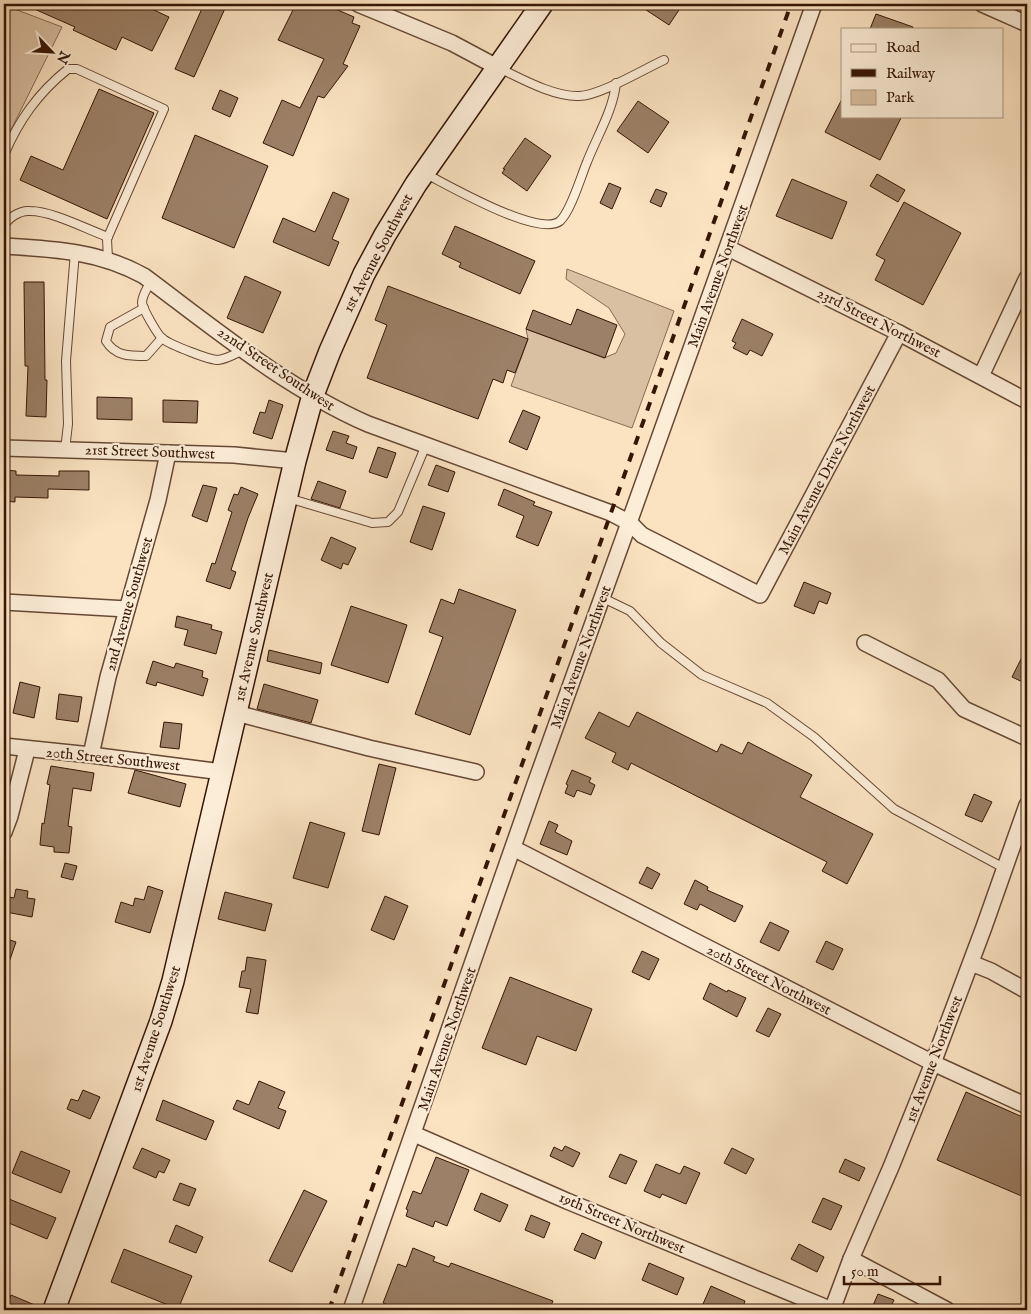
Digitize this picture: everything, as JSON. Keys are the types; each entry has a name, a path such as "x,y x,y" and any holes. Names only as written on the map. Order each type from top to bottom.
{"main road":[{"name":"1st Avenue Southwest","path":"54,1310 161,1021 173,981 295,461 313,395 330,350 364,274 385,235 424,173 542,4"}],"street":[{"path":"358,4 452,43 497,67"},
{"name":"Main Avenue Northwest","path":"350,1310 814,4"},
{"path":"982,4 1027,24"},
{"name":"22nd Street Southwest","path":"4,246 75,252 108,259 128,267 151,281 243,350 283,377 347,415 611,513 630,523 642,535 748,589"},
{"name":"23rd Street Northwest","path":"728,248 900,333 1027,401"},
{"path":"981,376 1027,278"},
{"name":"Main Avenue Drive Northwest","path":"748,589 760,595 900,333"},
{"name":"21st Street Southwest","path":"4,448 234,455 295,461"},
{"name":"2nd Avenue Southwest","path":"90,755 108,677 153,518 168,453"},
{"path":"4,602 127,609"},
{"path":"865,643 938,680 964,709 1027,738"},
{"path":"236,713 369,748 476,772"},
{"name":"20th Street Southwest","path":"4,746 222,772"},
{"path":"4,832 27,750"},
{"name":"1st Avenue Northwest","path":"832,1310 851,1259 933,1063 1004,868 1024,825 1027,805"},
{"name":"20th Street Northwest","path":"513,848 933,1063 1027,1106"},
{"path":"971,963 1027,991"},
{"name":"19th Street Northwest","path":"414,1134 567,1201 832,1310"},
{"path":"851,1259 947,1310"}],"lane":[{"path":"497,67 520,78 569,96 581,96 594,93 664,60"},
{"path":"4,155 25,113 56,78 68,69 77,69 164,109 108,237 108,259"},
{"path":"424,173 473,199 514,217 538,224 552,224 560,220 570,206 614,97 616,83"},
{"path":"4,226 12,216 28,210 45,213 108,237"},
{"path":"65,450 68,424 66,361 75,252"},
{"path":"151,281 142,302 146,316 162,338 216,360 229,357 243,350"},
{"path":"144,308 110,327 106,341 115,352 125,355 146,356 162,338"},
{"path":"287,498 372,524 388,522 398,512 426,445"},
{"path":"602,598 630,611 660,643 702,675 767,703 814,737 894,809 1004,868"}],"green space":[{"path":"4,5 62,27 4,144"},
{"path":"567,269 674,311 632,428 511,386 528,339 526,329 604,358 616,353 625,334 609,308 566,279"}],"building":[{"path":"23,4 141,4 169,17 152,51 122,37 116,50 73,30 75,27"},
{"path":"204,4 227,4 194,77 175,69"},
{"path":"296,4 324,4 354,17 352,23 360,26 343,64 348,66 324,98 318,96 293,156 263,143 282,100 300,108 324,59 278,40"},
{"path":"637,4 683,4 669,25"},
{"path":"876,14 913,27 913,28 870,28"},
{"path":"99,89 154,113 107,219 20,180 31,156 63,170"},
{"path":"220,90 238,98 230,117 212,109"},
{"path":"638,101 669,122 648,153 617,131"},
{"path":"841,101 841,118 901,118 880,160 825,132"},
{"path":"195,135 268,166 234,248 162,218"},
{"path":"525,138 551,156 527,191 502,173"},
{"path":"877,174 905,190 898,202 870,186"},
{"path":"792,179 847,202 832,239 776,216"},
{"path":"609,183 621,188 612,209 600,203"},
{"path":"656,189 667,193 661,207 650,202"},
{"path":"333,192 349,199 332,239 339,242 329,266 273,242 283,218 315,232"},
{"path":"904,202 961,233 923,305 875,280 885,260 876,255"},
{"path":"455,226 535,261 520,294 459,267 461,263 442,254"},
{"path":"245,276 281,292 263,333 227,318"},
{"path":"24,282 44,282 45,380 47,380 46,417 26,416 28,366 25,366"},
{"path":"388,286 528,339 515,373 507,370 503,383 493,379 478,419 367,378 387,325 375,320"},
{"path":"577,309 617,325 605,358 526,329 533,310 571,325"},
{"path":"742,319 773,334 762,356 750,350 747,355 733,348 736,343 732,341"},
{"path":"97,397 132,398 132,420 97,419"},
{"path":"163,400 198,401 197,423 163,422"},
{"path":"269,400 283,405 272,439 253,433 260,412 265,413"},
{"path":"523,410 540,417 527,450 509,442"},
{"path":"333,431 349,436 346,443 357,447 353,459 326,450"},
{"path":"378,447 396,453 387,478 369,472"},
{"path":"436,465 455,472 448,492 428,485"},
{"path":"4,470 16,471 16,475 59,476 59,471 89,471 89,490 48,489 48,498 15,497 15,502 4,501"},
{"path":"318,481 346,491 340,508 311,499"},
{"path":"203,485 217,488 207,522 192,516"},
{"path":"241,487 258,494 231,570 236,572 230,589 206,581 212,563 215,564 232,512 228,510 234,494 238,495"},
{"path":"504,489 535,502 533,505 552,512 538,546 516,537 524,516 498,505"},
{"path":"423,506 445,513 432,550 410,542"},
{"path":"331,537 356,548 348,565 343,563 341,569 321,560"},
{"path":"804,582 831,593 827,604 819,601 814,614 794,606"},
{"path":"459,589 516,610 470,735 415,714 443,637 429,632 441,599 454,604"},
{"path":"351,606 407,625 388,683 331,665"},
{"path":"177,616 212,625 211,629 222,632 216,654 184,645 188,630 175,627"},
{"path":"1027,647 1027,684 1012,677"},
{"path":"269,650 322,663 320,674 267,661"},
{"path":"153,661 174,668 176,663 203,671 202,677 208,679 203,696 157,682 156,686 146,683"},
{"path":"20,682 40,687 34,718 13,713"},
{"path":"264,684 318,700 311,723 257,709"},
{"path":"59,694 82,697 78,722 56,719"},
{"path":"599,712 629,727 637,712 717,752 721,744 742,754 748,742 812,775 800,797 873,834 847,884 822,871 827,862 631,763 628,770 612,762 616,753 585,738"},
{"path":"164,722 182,724 179,749 160,747"},
{"path":"379,764 396,768 379,835 362,831"},
{"path":"51,766 94,773 91,791 73,788 68,826 72,827 69,853 54,852 54,847 40,845 42,823 44,824 50,785 47,784"},
{"path":"135,770 186,784 180,807 128,793"},
{"path":"572,770 591,778 589,782 595,785 591,795 577,790 574,797 565,793 568,785 566,784"},
{"path":"974,794 992,802 982,822 965,815"},
{"path":"549,821 558,825 555,832 572,841 567,855 540,844"},
{"path":"310,822 345,833 328,888 293,878"},
{"path":"65,863 77,866 73,880 61,877"},
{"path":"647,867 660,874 652,889 639,883"},
{"path":"695,880 708,887 707,890 743,906 735,922 700,904 697,910 684,904"},
{"path":"148,886 163,891 150,933 115,922 121,902 133,906 135,898 144,900"},
{"path":"16,889 28,891 27,898 35,899 32,917 6,912 9,897 14,898"},
{"path":"225,892 272,904 265,931 218,919"},
{"path":"385,896 408,906 394,940 371,930"},
{"path":"770,922 789,931 779,951 760,942"},
{"path":"4,938 16,942 5,974 4,974"},
{"path":"826,941 843,949 833,970 816,962"},
{"path":"642,951 659,959 649,980 632,972"},
{"path":"247,957 266,960 258,1014 246,1012 251,989 239,987 242,971 245,971"},
{"path":"510,977 592,1009 576,1051 537,1036 526,1065 482,1048"},
{"path":"710,983 727,992 728,990 746,998 737,1017 703,999"},
{"path":"768,1008 781,1014 769,1037 756,1031"},
{"path":"259,1081 285,1092 278,1108 286,1111 279,1129 233,1109 237,1100 249,1105"},
{"path":"83,1090 100,1097 90,1119 67,1109 71,1099 78,1101"},
{"path":"966,1092 1027,1119 1027,1189 1024,1197 937,1160"},
{"path":"163,1100 214,1121 206,1140 156,1120"},
{"path":"565,1146 580,1153 573,1167 550,1156 554,1147 562,1151"},
{"path":"142,1148 170,1160 164,1173 159,1171 156,1178 133,1168"},
{"path":"732,1148 754,1159 746,1174 724,1163"},
{"path":"21,1151 70,1171 61,1193 12,1173"},
{"path":"620,1154 637,1161 626,1184 609,1177"},
{"path":"436,1157 469,1170 447,1226 435,1221 433,1227 406,1216 408,1210 406,1209 413,1191 421,1194"},
{"path":"845,1159 865,1168 859,1181 839,1172"},
{"path":"656,1164 680,1174 684,1166 700,1173 686,1204 662,1194 660,1198 644,1191"},
{"path":"180,1183 196,1189 189,1206 173,1200"},
{"path":"304,1190 327,1201 292,1272 269,1261"},
{"path":"481,1193 508,1205 500,1222 474,1210"},
{"path":"4,1197 56,1218 47,1239 4,1221"},
{"path":"823,1198 842,1206 831,1230 812,1222"},
{"path":"531,1215 550,1223 544,1238 525,1230"},
{"path":"176,1225 203,1237 196,1253 169,1242"},
{"path":"582,1233 602,1242 595,1259 574,1250"},
{"path":"799,1244 824,1257 817,1272 791,1259"},
{"path":"413,1248 435,1257 433,1261 449,1267 451,1263 553,1301 549,1310 390,1310 391,1306 383,1303 398,1264 406,1267"},
{"path":"124,1249 192,1276 178,1309 111,1282"},
{"path":"649,1263 684,1278 677,1295 642,1280"},
{"path":"711,1286 745,1301 742,1310 718,1310 703,1304"},
{"path":"878,1294 894,1300 889,1310 871,1310"},
{"path":"11,1295 42,1308 42,1310 5,1310"}],"railway":[{"path":"329,1310 791,4"}]}
